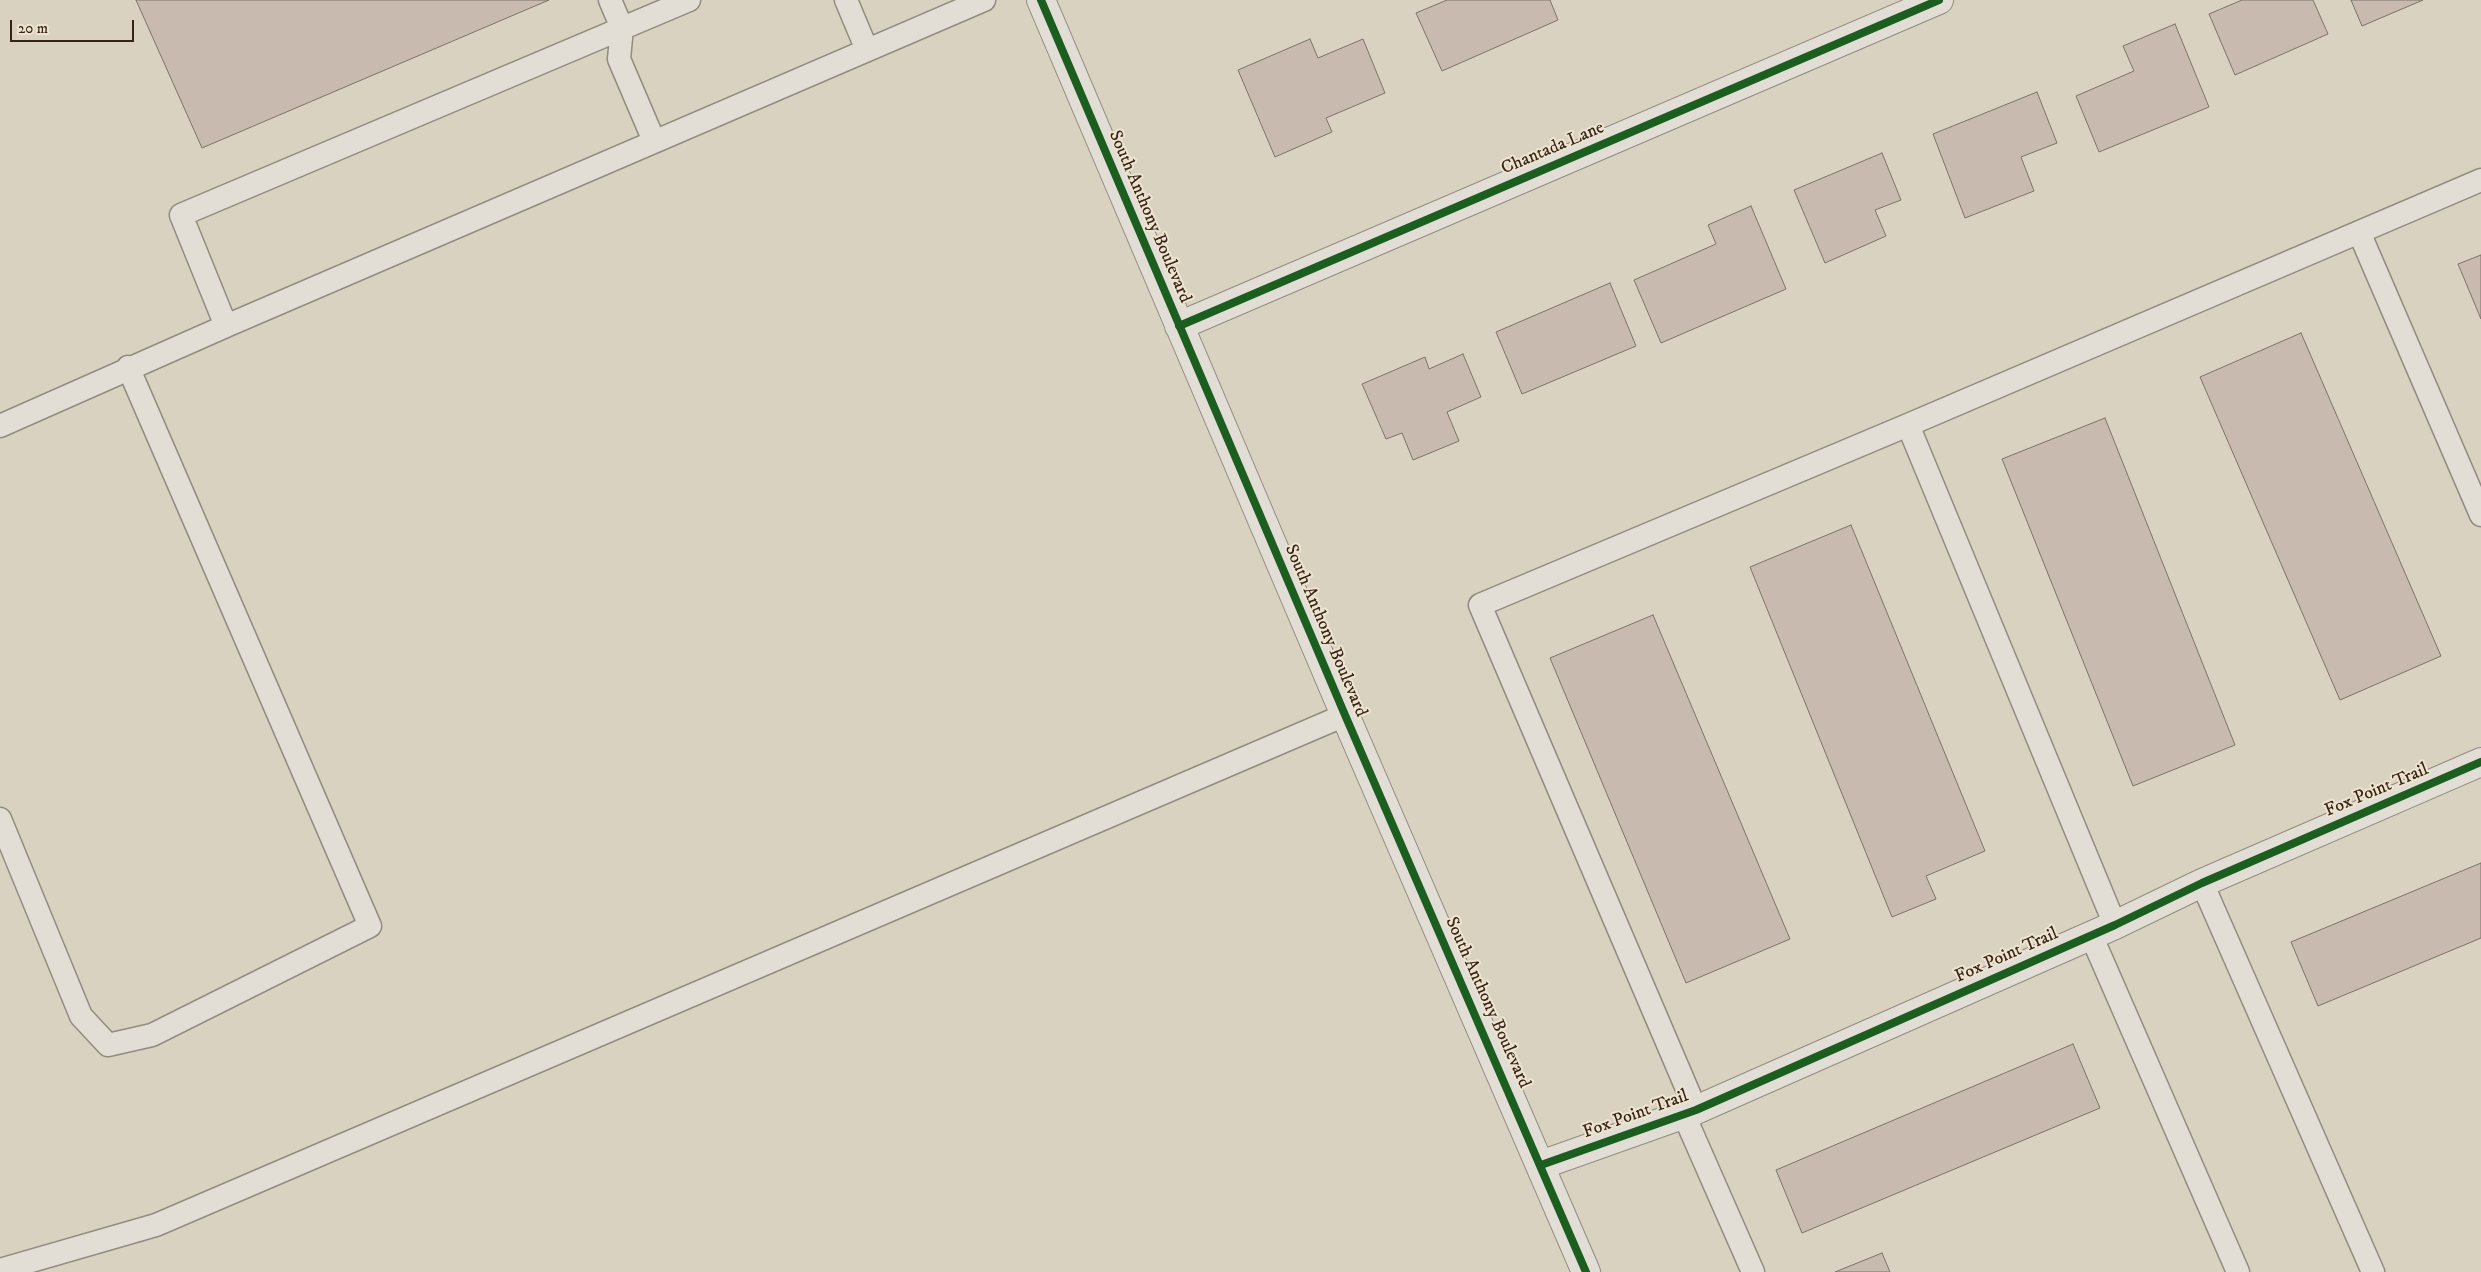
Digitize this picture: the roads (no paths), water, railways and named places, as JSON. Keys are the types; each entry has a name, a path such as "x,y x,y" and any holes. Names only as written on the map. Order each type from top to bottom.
{"street":[{"name":"South Anthony Boulevard","path":"1041,0 1345,715 1586,1272"},
{"name":"Chantada Lane","path":"1179,326 1939,0"},
{"name":"Fox Point Trail","path":"1541,1165 1690,1113 2103,930 2202,883 2481,762"}],"lane":[{"path":"610,0 622,28 619,59 654,141"},
{"path":"226,326 181,215 689,0"},
{"path":"846,0 867,50"},
{"path":"0,426 128,367 984,0"},
{"path":"1753,1272 1690,1113 1480,605 1908,426 2481,180"},
{"path":"2359,232 2481,516"},
{"path":"0,819 81,1016 108,1045 152,1035 370,926 128,367"},
{"path":"1908,426 2238,1272"},
{"path":"0,1270 156,1224 1345,715"},
{"path":"2202,883 2373,1272"}]}
